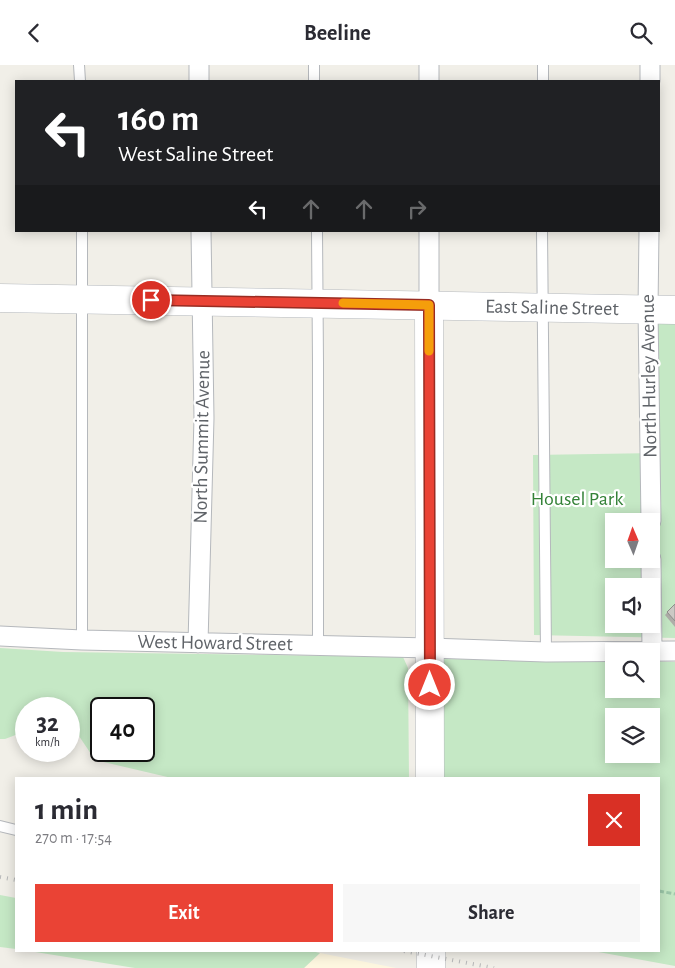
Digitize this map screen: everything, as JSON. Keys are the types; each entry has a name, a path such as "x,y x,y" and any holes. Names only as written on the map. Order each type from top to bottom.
{"street":[{"path":"199,65 199,80"},
{"path":"429,65 429,80"},
{"path":"650,65 650,80"},
{"name":"North Summit Avenue","path":"198,643 204,418 201,232"},
{"path":"429,232 430,777"},
{"name":"North Hurley Avenue","path":"649,232 648,309 651,513"},
{"name":"East Saline Street","path":"0,298 675,310"},
{"path":"651,568 652,643"},
{"name":"West Howard Street","path":"0,636 82,641 430,647 546,652 605,651"},
{"name":"West Howard Street","path":"660,651 675,651"},
{"path":"431,952 431,968"}],"lane":[{"path":"79,65 80,80"},
{"path":"314,65 314,80"},
{"path":"543,65 543,80"},
{"path":"82,232 82,641"},
{"path":"316,232 318,303 318,646"},
{"path":"542,232 546,652"},
{"path":"0,826 15,830"}],"path":[{"path":"660,891 675,895"}],"shaded area":[{"path":"320,953 396,968 304,968"}],"green space":[{"name":"Housel Park","path":"659,318 675,318 675,638 534,635 533,455 657,453 656,326"},
{"path":"0,648 63,652 403,657 408,668 409,777 167,777 104,762 155,762 155,697 90,697 90,752 80,738 80,697 15,697 15,735 0,739"},
{"path":"439,659 605,661 605,698 660,698 660,661 675,662 675,966 598,952 660,952 660,777 441,777"},
{"path":"0,895 15,898 15,949 0,947"},
{"path":"35,952 320,953 304,968 135,968"}],"building":[{"path":"675,604 675,621 667,612"}],"railway":[{"path":"0,877 15,880"},
{"path":"409,952 494,968"}],"slow traffic":[{"path":"343,303 429,305 429,351"}],"route":[{"path":"151,300 429,305 430,685"}]}
